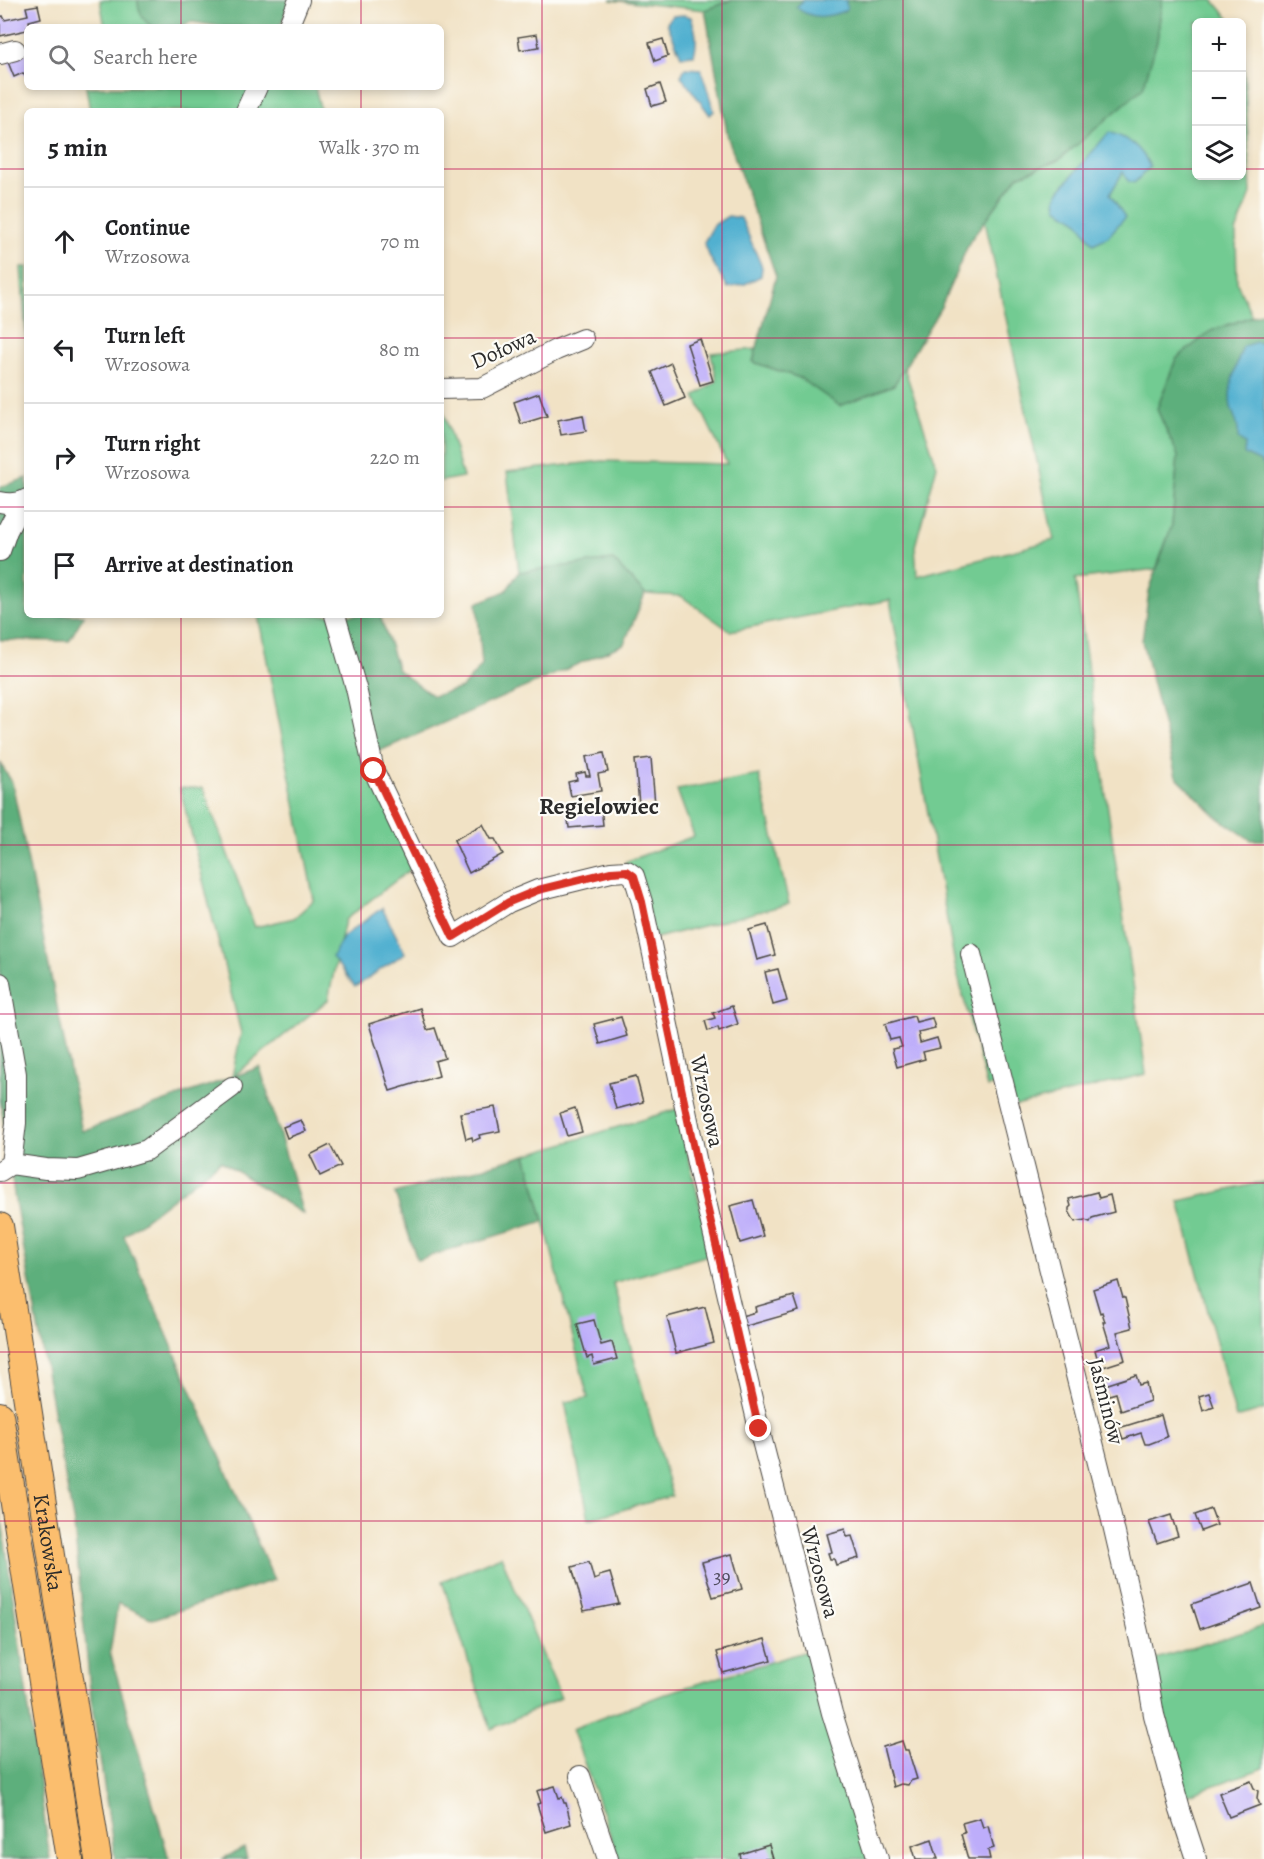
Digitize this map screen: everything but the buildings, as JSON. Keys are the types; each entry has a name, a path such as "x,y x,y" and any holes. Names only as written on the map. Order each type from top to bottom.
{"main road":[{"name":"Krakowska","path":"0,1226 98,1859"},
{"name":"Krakowska","path":"0,1415 70,1859"}],"street":[{"path":"289,24 299,0"},
{"path":"247,108 256,90"},
{"name":"Dołowa","path":"444,389 482,388 556,350 583,339"},
{"path":"0,502 6,504 24,500"},
{"path":"0,551 7,531 24,502"},
{"name":"Wrzosowa","path":"335,618 356,688 374,771 453,937 509,902 538,890 611,872 627,871 634,876 642,902 697,1163 759,1429 832,1713 878,1859"},
{"name":"Jaśminów","path":"971,954 1104,1487 1144,1658 1154,1715 1196,1859"},
{"path":"0,983 16,1074 16,1123 5,1168 78,1170 147,1150 232,1087"},
{"path":"580,1776 608,1859"}],"green space":[{"path":"100,0 138,0 142,16 150,24 104,24"},
{"path":"138,0 289,0 280,24 192,22 150,24 142,16"},
{"path":"610,0 731,0 705,10"},
{"path":"731,0 1162,0 1157,41 1143,88 1059,160 1018,176 970,241 941,307 894,385 840,406 800,378 753,362 776,276 728,138 705,10"},
{"path":"1162,0 1213,0 1229,18 1192,18 1192,180 1246,180 1246,105 1251,194 1236,232 1237,283 1252,316 1211,331 1176,359 1157,409 1178,456 1172,525 1156,569 1075,579 1146,1074 1016,1106 995,1085 987,1087 955,965 890,600 730,631 681,596 645,594 613,560 519,572 507,472 602,461 727,464 695,396 717,381 711,353 756,349 753,362 800,378 840,406 894,385 904,367 937,466 915,546 917,576 1054,540 985,221 1018,176 1059,160 1157,41"},
{"path":"86,90 316,90 320,108 90,108"},
{"path":"21,267 24,267 24,306"},
{"path":"1264,312 1264,840 1251,840 1217,817 1176,776 1142,641 1149,591 1172,525 1178,456 1157,409 1176,359 1211,331"},
{"path":"444,414 463,477 444,480"},
{"path":"24,479 24,618 82,618 69,641 0,640 0,487"},
{"path":"613,560 645,594 624,644 375,753 331,618 381,618 398,670 433,696 462,688 482,665 477,603 506,591 519,572"},
{"path":"259,618 331,618 412,868 345,920 328,1000 232,1077 241,1033 180,788 203,788 255,927 294,918 314,900"},
{"path":"0,763 12,782 82,1131 260,1067 303,1214 221,1161 124,1236 274,1580 153,1619 118,1603 110,1652 169,1859 115,1859 91,1699 74,1525 15,1201 0,1097"},
{"path":"759,775 789,904 656,938 625,862 694,836 677,790"},
{"path":"677,1109 712,1254 613,1283 672,1496 589,1519 565,1402 588,1398 526,1155"},
{"path":"526,1155 544,1221 417,1260 395,1193"},
{"path":"1264,1182 1264,1410 1236,1418 1179,1201"},
{"path":"0,1506 50,1859 0,1859"},
{"path":"501,1556 561,1698 491,1729 442,1581"},
{"path":"1264,1626 1264,1768 1183,1796 1152,1660"},
{"path":"807,1651 872,1859 619,1859 572,1729 673,1691"},
{"path":"244,1848 247,1859 222,1859"}],"water":[{"path":"804,0 846,0 847,10 827,16 814,16 796,7"},
{"path":"672,16 691,17 694,26 696,40 694,55 681,56 667,23"},
{"path":"685,68 701,69 714,111 710,115 681,76"},
{"path":"1109,132 1134,145 1143,154 1150,167 1134,183 1128,181 1123,172 1110,194 1125,217 1108,237 1093,244 1078,221 1057,208 1056,198 1059,191"},
{"path":"728,216 741,218 762,267 761,276 745,284 728,288 710,258 704,242 714,225"},
{"path":"1256,342 1264,344 1264,466 1261,462 1244,454 1245,444 1238,439 1230,399 1233,376 1243,346"},
{"path":"382,908 405,953 355,987 332,957 344,936"}],"district":[{"name":"Regielowiec","path":"599,806"}],"route":[{"path":"374,771 453,937 509,902 538,890 611,872 627,871 634,876 642,902 697,1163 759,1429"}]}
